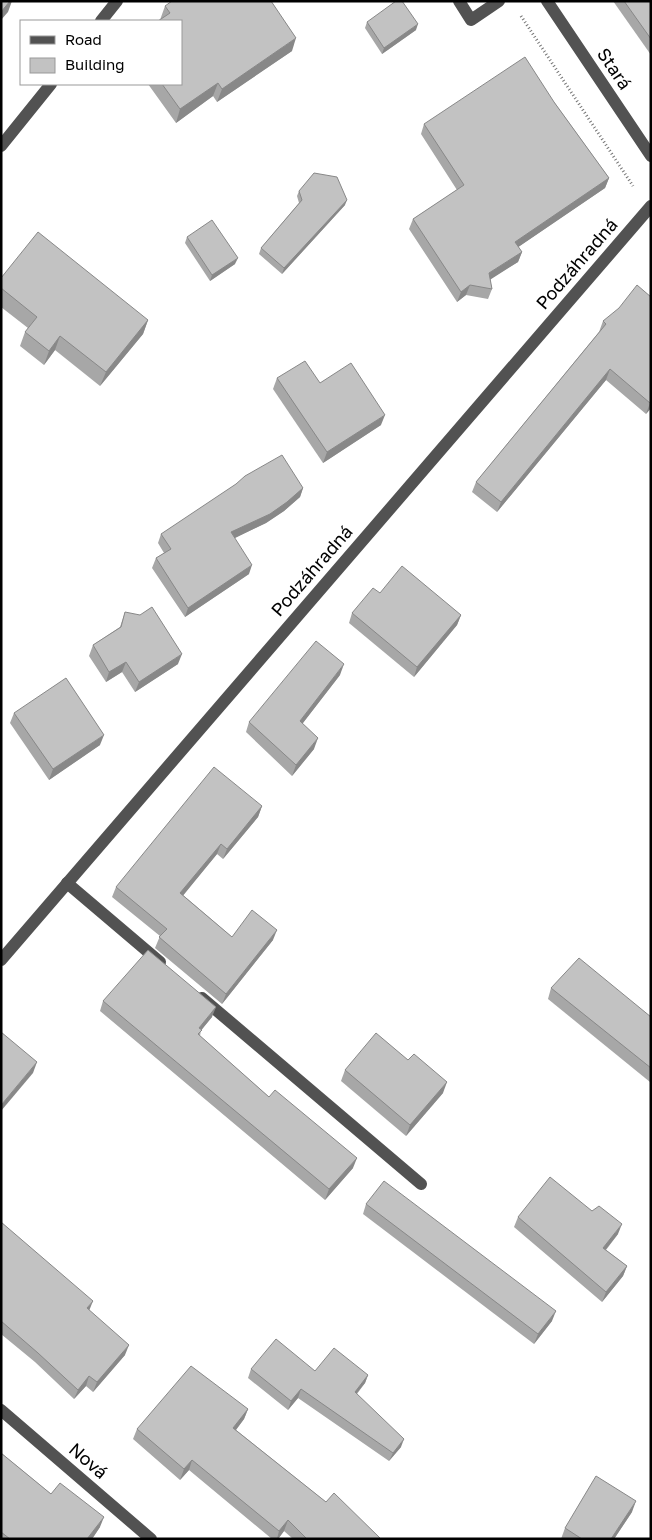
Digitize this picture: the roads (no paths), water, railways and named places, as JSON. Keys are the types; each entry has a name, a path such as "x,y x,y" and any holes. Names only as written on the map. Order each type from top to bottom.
{"street":[{"path":"102,20 116,1"},
{"path":"459,1 470,20 499,1"},
{"name":"Stará","path":"547,1 651,156"},
{"path":"1,146 50,85"},
{"name":"Podzáhradná","path":"1,960 649,207"},
{"path":"66,883 172,973"},
{"path":"195,992 421,1184"},
{"name":"Nová","path":"1,1410 151,1539"}]}
